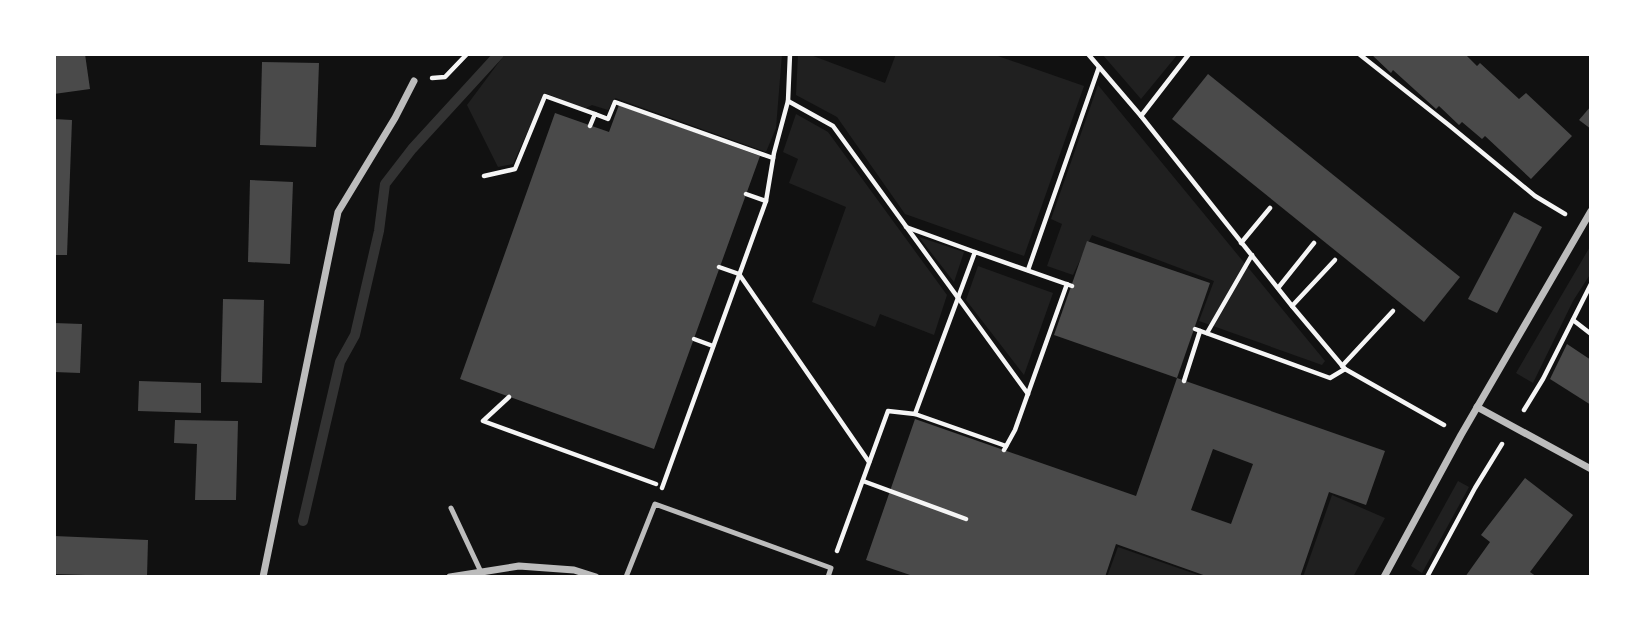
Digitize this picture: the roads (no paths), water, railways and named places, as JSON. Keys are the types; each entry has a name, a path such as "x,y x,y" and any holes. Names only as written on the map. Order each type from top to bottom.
{"street":[{"path":"264,577 338,212 396,118 414,81"},
{"path":"1384,577 1461,435 1591,211"},
{"path":"1477,407 1591,469"},
{"path":"450,577 519,566 574,570 596,577"}],"lane":[{"path":"626,577 655,504 831,568 828,577"},
{"path":"451,508 481,572"}],"waterway":[{"path":"303,521 340,362 355,335 379,231 385,184 412,149 499,54"}]}
